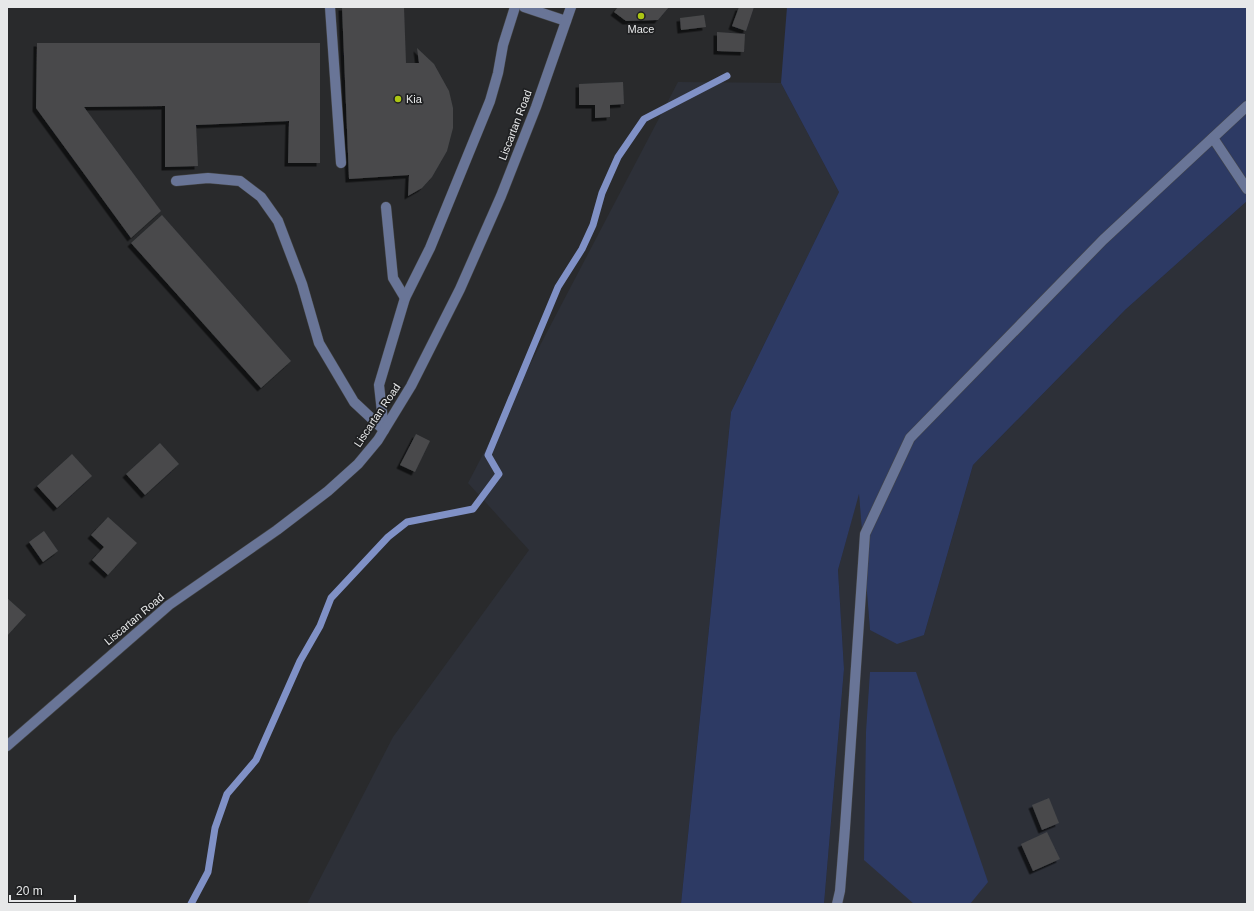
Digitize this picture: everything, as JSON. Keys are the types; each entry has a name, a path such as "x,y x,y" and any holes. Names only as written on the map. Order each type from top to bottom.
{"street":[{"path":"330,7 341,162"},
{"path":"384,430 379,385 405,298 430,248 490,102 498,73 503,45 515,7"},
{"path":"524,7 566,21"},
{"name":"Liscartan Road","path":"7,746 169,605 278,530 328,491 358,464 384,430 411,386 460,289 513,166 571,7"},
{"path":"836,904 840,891 845,828 865,534 910,438 1103,240 1247,106"},
{"path":"1213,138 1247,189"},
{"path":"176,181 208,178 240,181 261,197 278,221 302,284 319,343 354,402 384,430"},
{"path":"386,207 393,278 405,298"}],"shaded area":[{"path":"787,7 1247,7 1247,201 1125,310 973,465 924,635 897,644 870,630 859,494 838,570 844,669 824,904 681,904 731,412 839,192 781,83"},
{"path":"678,82 781,83 839,192 731,412 681,904 307,904 393,737 529,550 468,483"},
{"path":"1247,201 1247,904 824,904 844,669 838,570 859,492 870,630 924,635 973,465 1125,310"},
{"path":"870,672 916,672 988,882 970,904 914,904 864,860 866,732"}],"building":[{"name":"Kia","path":"342,7 404,7 406,63 419,63 417,48 434,64 449,91 453,108 453,128 447,151 432,177 422,188 408,196 409,175 349,179"},
{"name":"Mace","path":"618,7 669,7 658,20 626,21 614,12"},
{"path":"739,7 754,7 746,31 732,26"},
{"path":"704,15 706,27 681,30 680,18"},
{"path":"717,32 745,34 744,52 717,51"},
{"path":"37,43 320,43 320,163 288,163 289,121 196,125 198,166 165,167 165,106 84,107 161,211 131,238 36,108"},
{"path":"623,82 624,104 610,105 610,117 595,118 595,105 579,105 579,84"},
{"path":"162,215 291,361 261,388 131,243"},
{"path":"416,434 430,441 415,472 400,465"},
{"path":"160,443 179,464 145,495 126,474"},
{"path":"72,454 92,476 57,508 37,486"},
{"path":"108,517 137,543 108,575 92,560 104,547 91,535"},
{"path":"44,531 58,551 43,562 29,542"},
{"path":"7,598 26,615 7,636"},
{"path":"1049,798 1059,823 1042,830 1032,805"},
{"path":"1047,832 1060,859 1033,871 1021,844"}],"waterway":[{"path":"191,904 208,872 215,828 227,794 256,760 300,661 320,626 331,598 388,537 407,522 473,509 499,474 488,455 558,287 582,249 593,225 602,193 618,157 644,119 727,76"}],"place":[{"name":"Mace","path":"641,16"},
{"name":"Kia","path":"398,99"}]}
